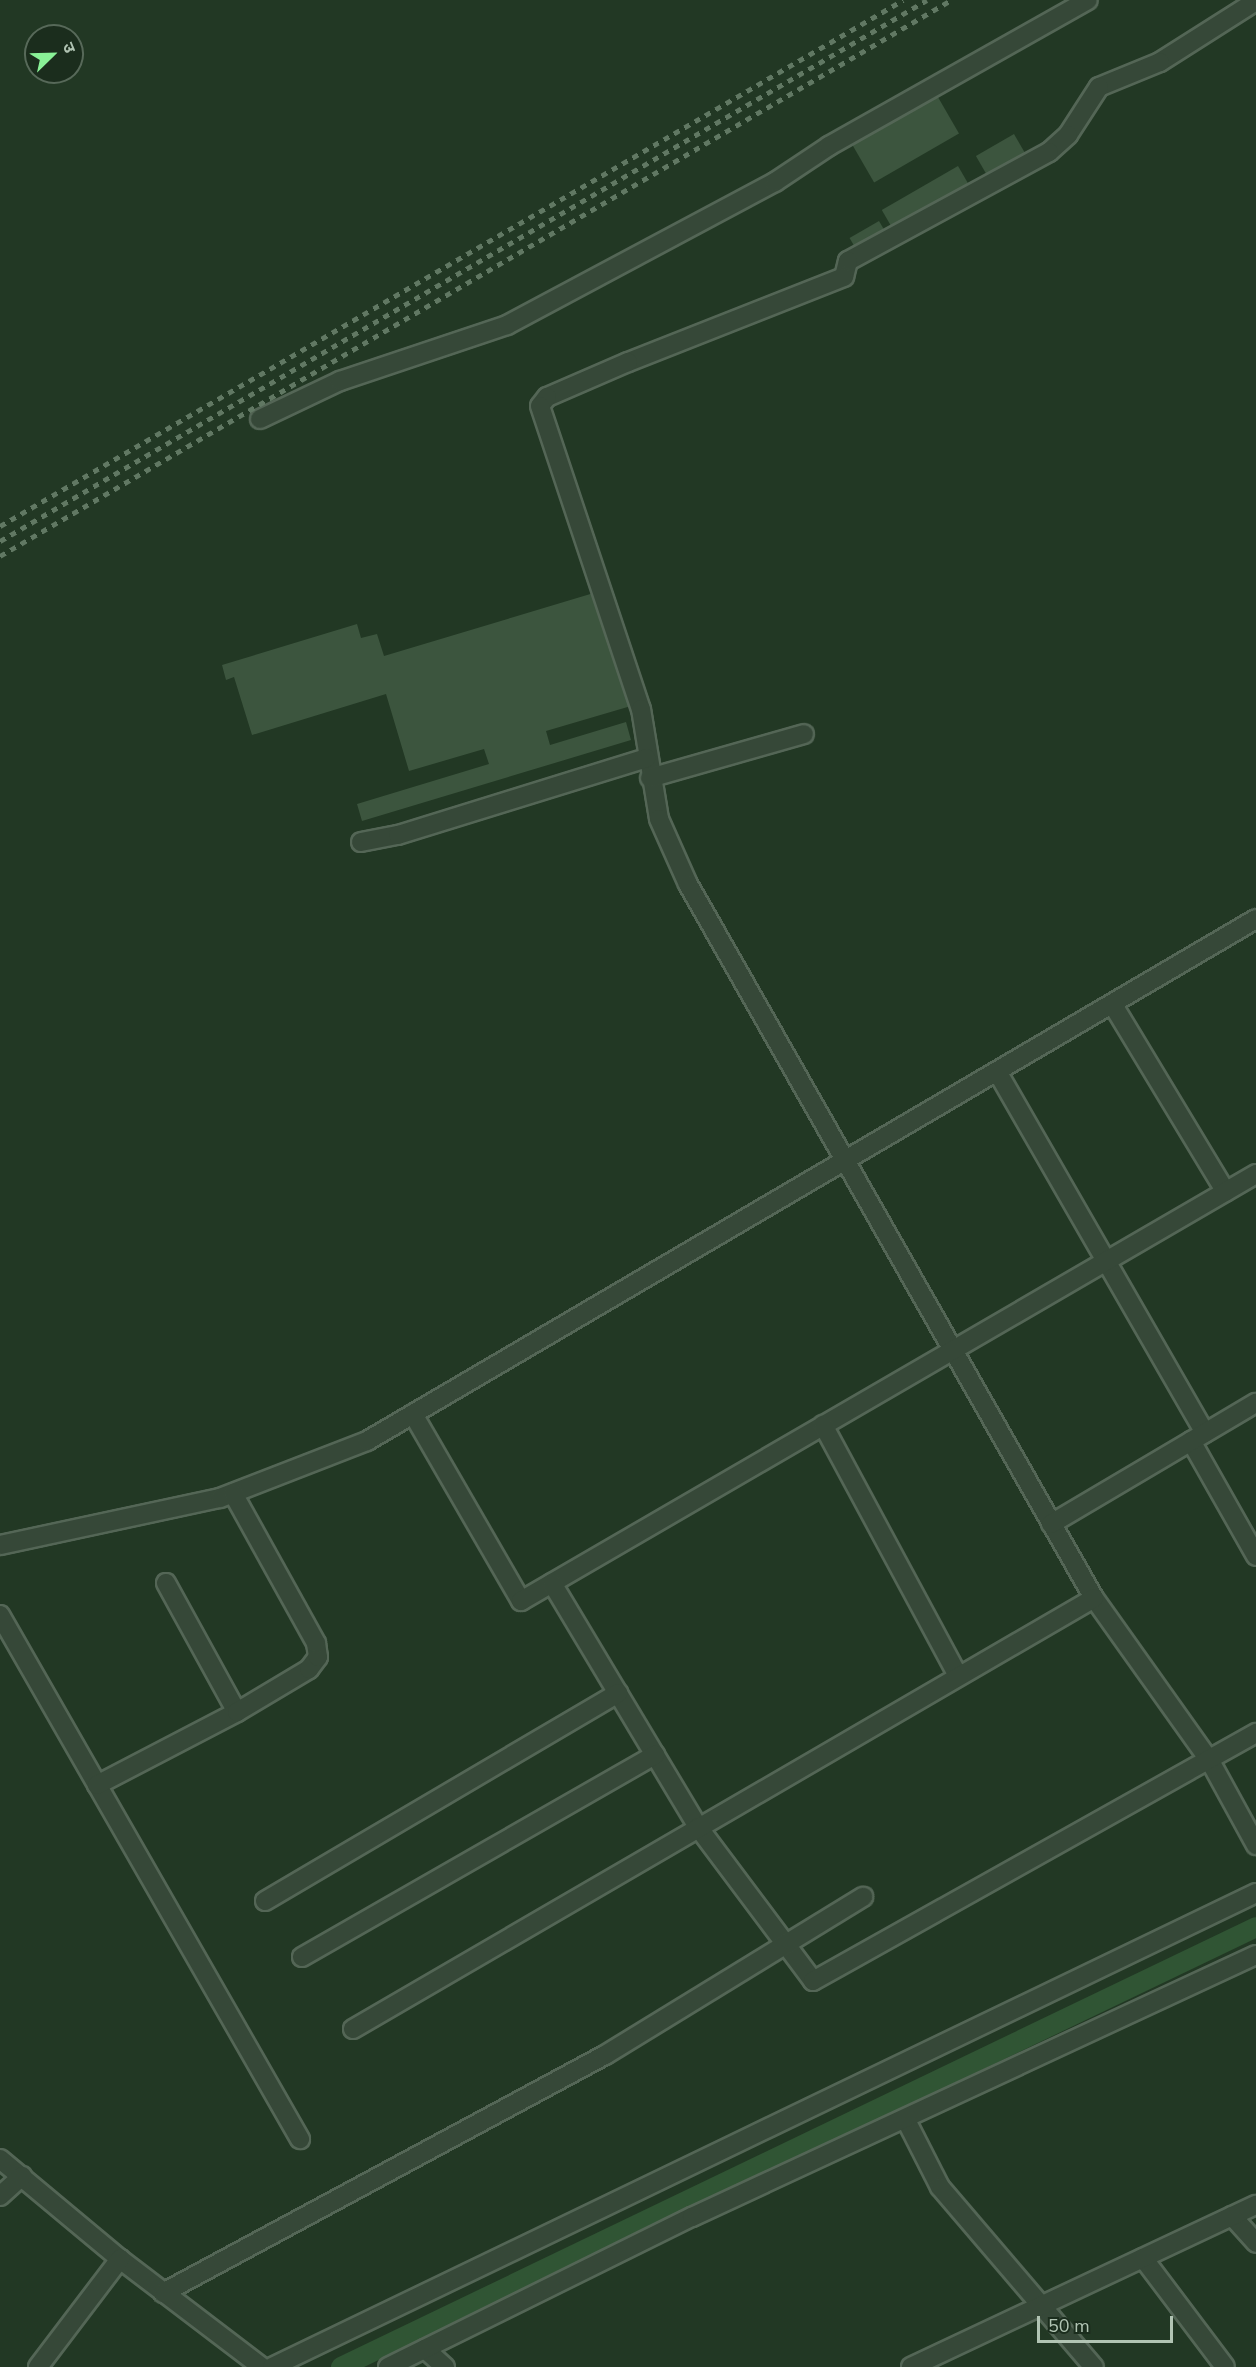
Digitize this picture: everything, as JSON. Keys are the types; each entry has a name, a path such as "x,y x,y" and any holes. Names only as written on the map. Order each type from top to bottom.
{"street":[{"path":"260,419 340,381 507,325 766,188 829,146 1088,0"},
{"path":"1256,1 1160,62 1099,87 1068,135 1049,152 848,261 844,277 547,397 541,411 599,575 636,692 646,758 659,819 688,884 1094,1598 1209,1761 1256,1845"},
{"path":"650,778 804,734"},
{"path":"361,842 398,835 646,758"},
{"path":"0,1545 233,1493 367,1441 998,1073 1256,919"},
{"path":"1113,1005 1226,1192"},
{"path":"998,1073 1106,1261 1198,1437 1256,1556"},
{"path":"413,1414 521,1601 1256,1174"},
{"path":"1051,1524 1256,1402"},
{"path":"824,1425 958,1676"},
{"path":"97,1785 237,1712 309,1669 318,1657 316,1643 233,1493"},
{"path":"166,1583 237,1712"},
{"path":"552,1583 698,1827 787,1943 813,1981 1256,1733"},
{"path":"353,2029 1094,1598"},
{"path":"0,1615 300,2139"},
{"path":"265,1901 618,1693"},
{"path":"302,1957 655,1755"},
{"path":"272,2367 1256,1893"},
{"path":"163,2293 605,2055 863,1897"},
{"path":"388,2367 692,2217 906,2120 1256,1955"},
{"path":"906,2120 939,2187 1094,2367"},
{"path":"0,2159 120,2259 262,2367"},
{"path":"0,2196 22,2176"},
{"path":"911,2367 1256,2205"},
{"path":"1232,2216 1256,2243"},
{"path":"1143,2258 1225,2367"},
{"path":"38,2367 120,2259"},
{"path":"425,2349 445,2367"}],"building":[{"path":"935,92 959,134 874,183 850,141"},
{"path":"1014,134 1025,153 987,175 976,156"},
{"path":"958,166 970,187 894,231 882,210"},
{"path":"879,221 886,233 857,250 850,238"},
{"path":"597,592 631,706 546,731 550,745 626,722 631,740 362,821 357,804 489,764 484,749 409,771 386,694 252,735 234,677 226,680 222,665 357,624 361,638 377,634 384,656"}],"waterway":[{"path":"341,2367 1256,1927"}],"railway":[{"path":"0,526 903,0"},
{"path":"0,541 927,0"},
{"path":"0,556 951,0"}]}
